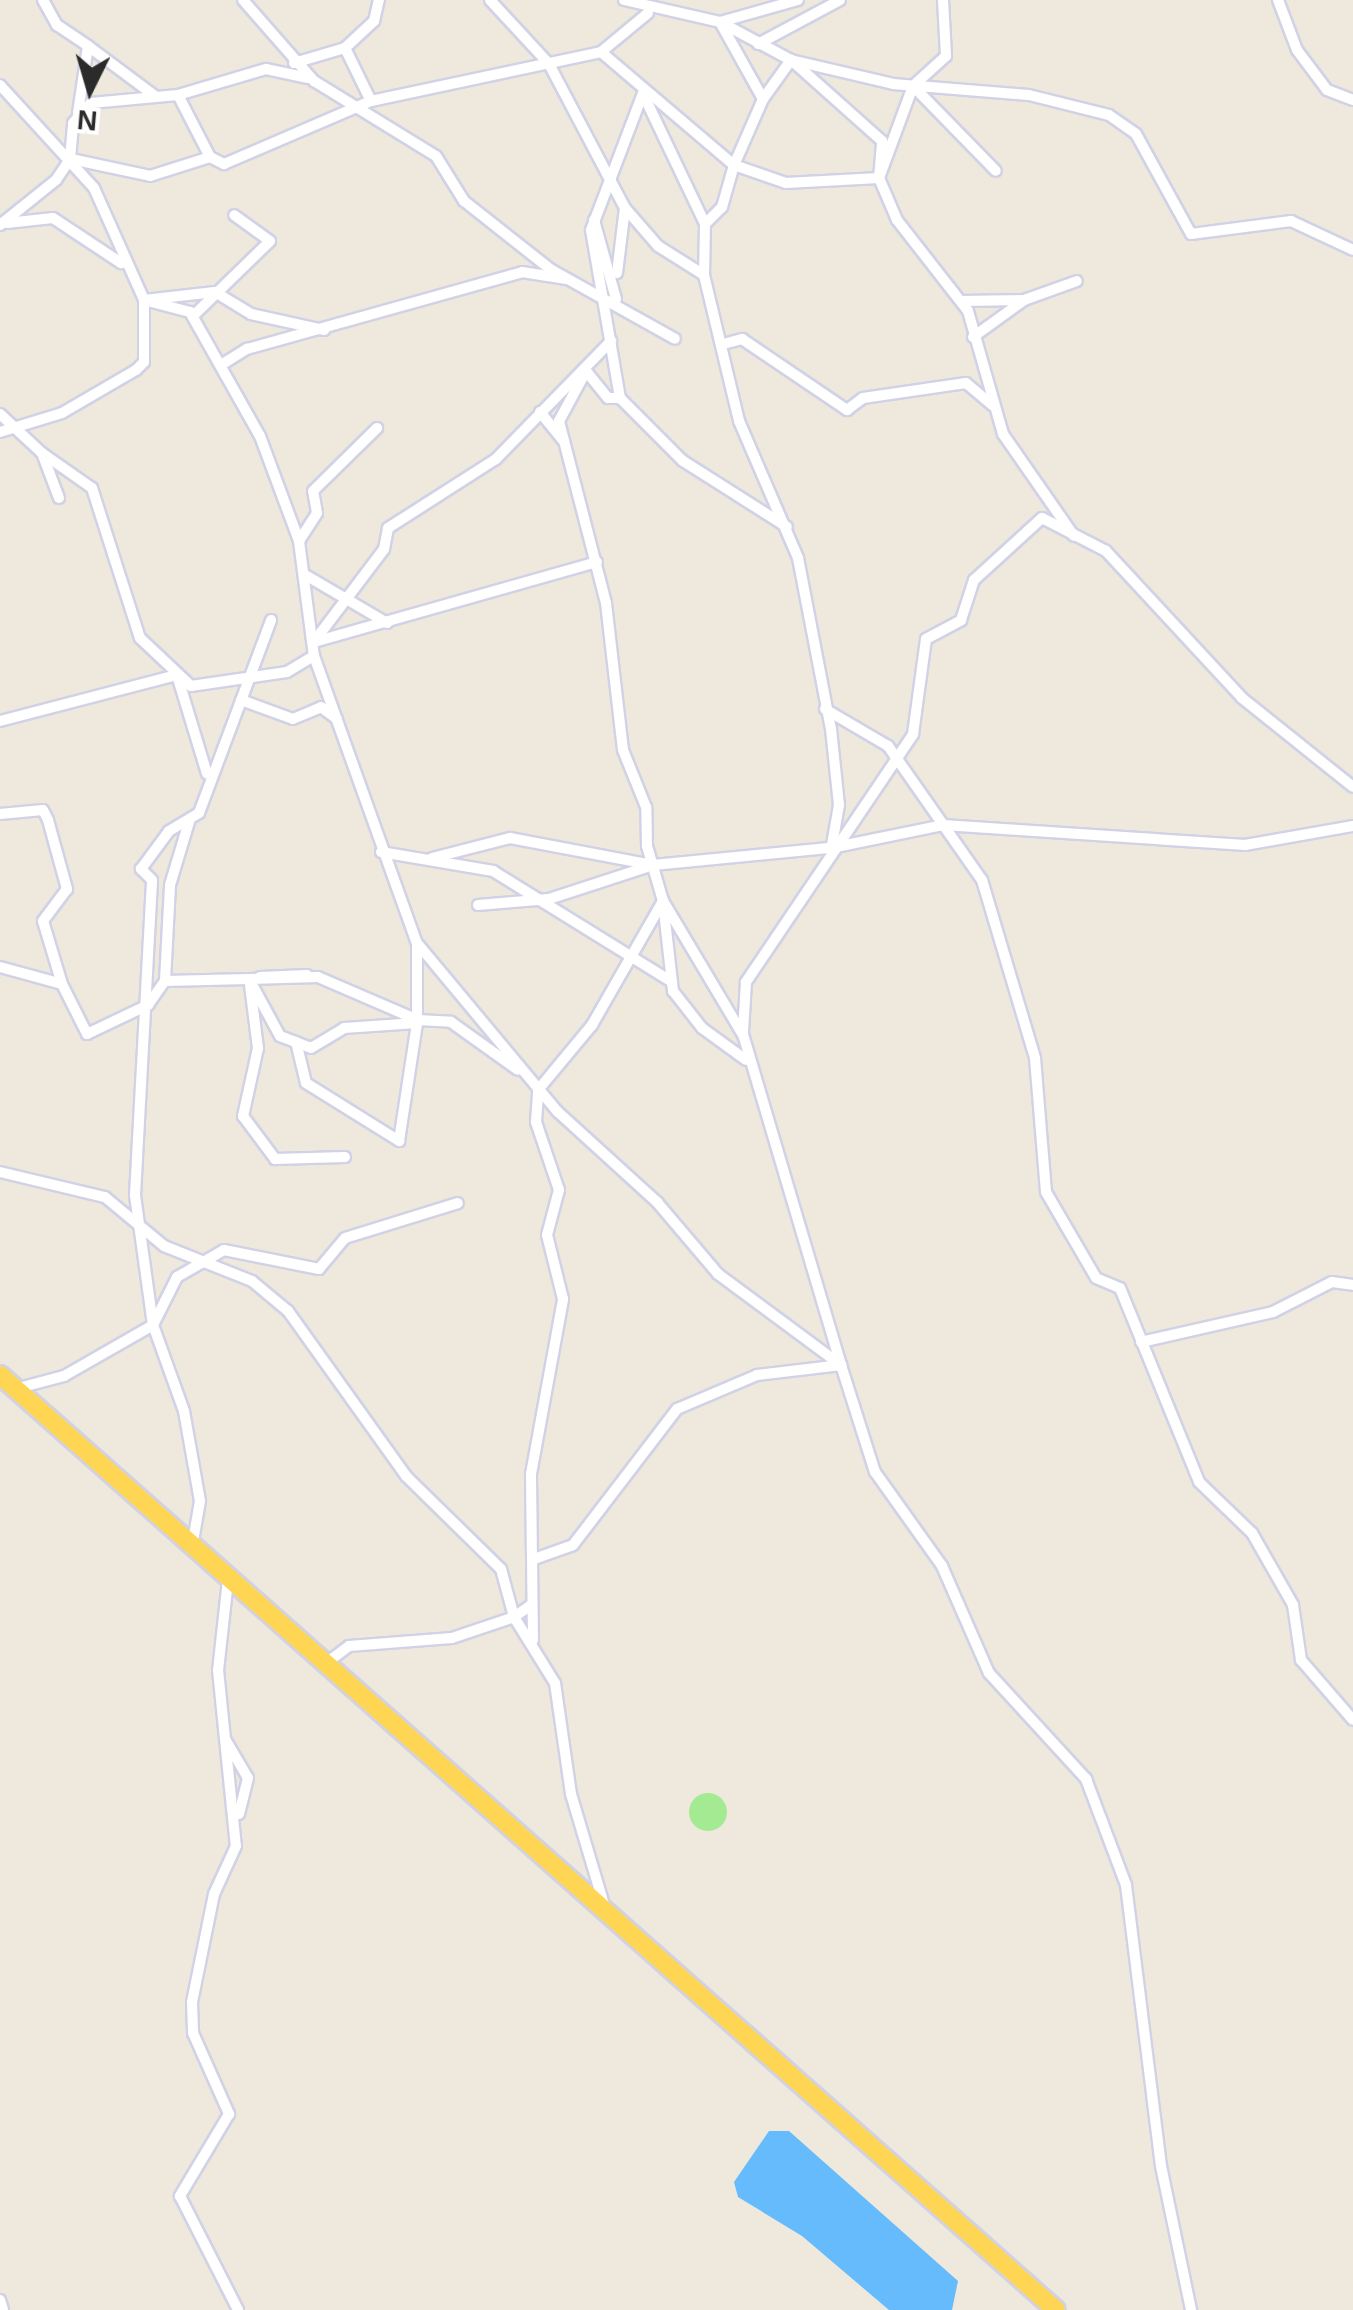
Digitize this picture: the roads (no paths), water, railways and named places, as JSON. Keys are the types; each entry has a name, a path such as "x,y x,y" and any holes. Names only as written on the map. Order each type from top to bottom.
{"highway":[{"path":"0,1374 1056,2310"}],"street":[{"path":"43,0 57,24 156,97"},
{"path":"243,0 291,65 436,156 464,201 572,279"},
{"path":"74,123 91,103 178,95 345,48 374,21 379,0"},
{"path":"490,0 548,64 604,177 625,208 658,246 704,274"},
{"path":"624,0 648,12 720,22 791,60 913,86 1030,95 1110,114 1136,134 1192,234 1291,220 1353,250"},
{"path":"720,22 798,0"},
{"path":"757,44 816,21 840,0"},
{"path":"879,178 913,86 946,56 943,0"},
{"path":"1278,0 1297,50 1327,90 1353,100"},
{"path":"70,159 150,176 210,157 234,162 360,109 371,100 601,52 648,12"},
{"path":"720,22 763,99"},
{"path":"1,223 32,205 70,159 88,46"},
{"path":"345,48 371,100"},
{"path":"601,52 642,93 734,165 786,183 879,178"},
{"path":"705,224 722,208 734,165 763,99 791,60"},
{"path":"791,60 882,141 879,178 897,220 961,301 992,406"},
{"path":"0,86 70,159 112,221 122,263 144,300 144,362 98,395 14,430 0,432"},
{"path":"913,86 996,171"},
{"path":"642,93 604,177 594,219 597,288 620,398 683,461 788,528"},
{"path":"642,93 705,224 704,274 727,342 739,421 788,528 825,709 839,804 831,848"},
{"path":"178,95 210,157"},
{"path":"616,299 625,208"},
{"path":"193,316 270,241 234,216"},
{"path":"1,223 53,218 122,263"},
{"path":"594,219 616,274"},
{"path":"221,365 324,330 522,272 572,279 597,288 675,338"},
{"path":"974,337 1024,300 1077,282"},
{"path":"144,300 215,292 251,314 324,330"},
{"path":"144,300 193,316 221,365 299,541 307,576 314,656 381,852 417,943 418,1021 399,1141 306,1083 296,1042"},
{"path":"961,301 1024,300"},
{"path":"727,342 742,340 847,410 908,388 966,383 992,406 1075,538"},
{"path":"611,341 586,372 559,421 597,562 623,750 646,807 653,866 663,901 669,980"},
{"path":"586,372 608,398 620,398"},
{"path":"313,643 340,602 384,549 388,528 464,484 586,372"},
{"path":"540,412 564,440"},
{"path":"0,414 42,453 92,488 140,638 165,652 177,675 207,774"},
{"path":"299,541 319,507 312,491 377,428"},
{"path":"42,453 59,498"},
{"path":"1192,2310 1161,2166 1141,1966 1112,1840 1076,1764 988,1672 942,1566 876,1472 746,1060 746,982 831,848 897,766 923,703 926,639 961,620 974,580 1042,518 1106,551 1242,698 1353,787"},
{"path":"313,643 597,562"},
{"path":"307,576 340,602 388,623"},
{"path":"0,814 42,810 48,820 67,889 43,922 62,984 87,1034 148,1004 165,980 170,885 189,822 207,774 242,718 241,700 271,620"},
{"path":"0,721 177,675 200,688 248,681 314,656"},
{"path":"241,700 293,719 321,708 338,720"},
{"path":"825,709 861,723 982,880 1035,1058 1046,1192 1096,1278 1120,1288 1199,1482 1252,1533 1293,1606 1301,1660 1353,1720"},
{"path":"189,822 169,831 142,869 152,880 141,1224 152,1325 184,1411 200,1500 192,1548"},
{"path":"478,906 549,898 653,866 831,848 943,825 1244,845 1353,826"},
{"path":"432,858 510,838 653,866"},
{"path":"381,852 494,871 549,898 669,980 702,1028 746,1060"},
{"path":"663,901 744,1035"},
{"path":"532,1640 534,1443 563,1299 547,1236 558,1190 536,1122 538,1090 634,956 663,901"},
{"path":"417,943 492,1023 538,1090 657,1202 718,1274 842,1365"},
{"path":"0,967 62,984"},
{"path":"165,980 318,977 418,1021"},
{"path":"249,979 280,1036 311,1048 344,1028 451,1022 526,1076"},
{"path":"249,979 258,1048 243,1116 275,1159 345,1158"},
{"path":"0,1172 105,1197 164,1246 252,1281 288,1311 406,1476 501,1569 514,1617 532,1640 555,1683 571,1794 606,1910"},
{"path":"15,1389 64,1376 152,1325 177,1277 208,1264 224,1250 319,1269 346,1238 458,1203"},
{"path":"1141,1342 1273,1312 1332,1282 1353,1285"},
{"path":"534,1560 574,1544 677,1409 757,1375 842,1365"},
{"path":"228,1579 218,1670 236,1825 192,2002 194,2032 229,2114 180,2196 238,2310"},
{"path":"325,1664 349,1646 452,1638 514,1617 530,1606"},
{"path":"0,2300 3,2310"}],"water":[{"path":"769,2131 789,2131 958,2281 952,2310 889,2310 802,2236 738,2197 734,2182"}]}
